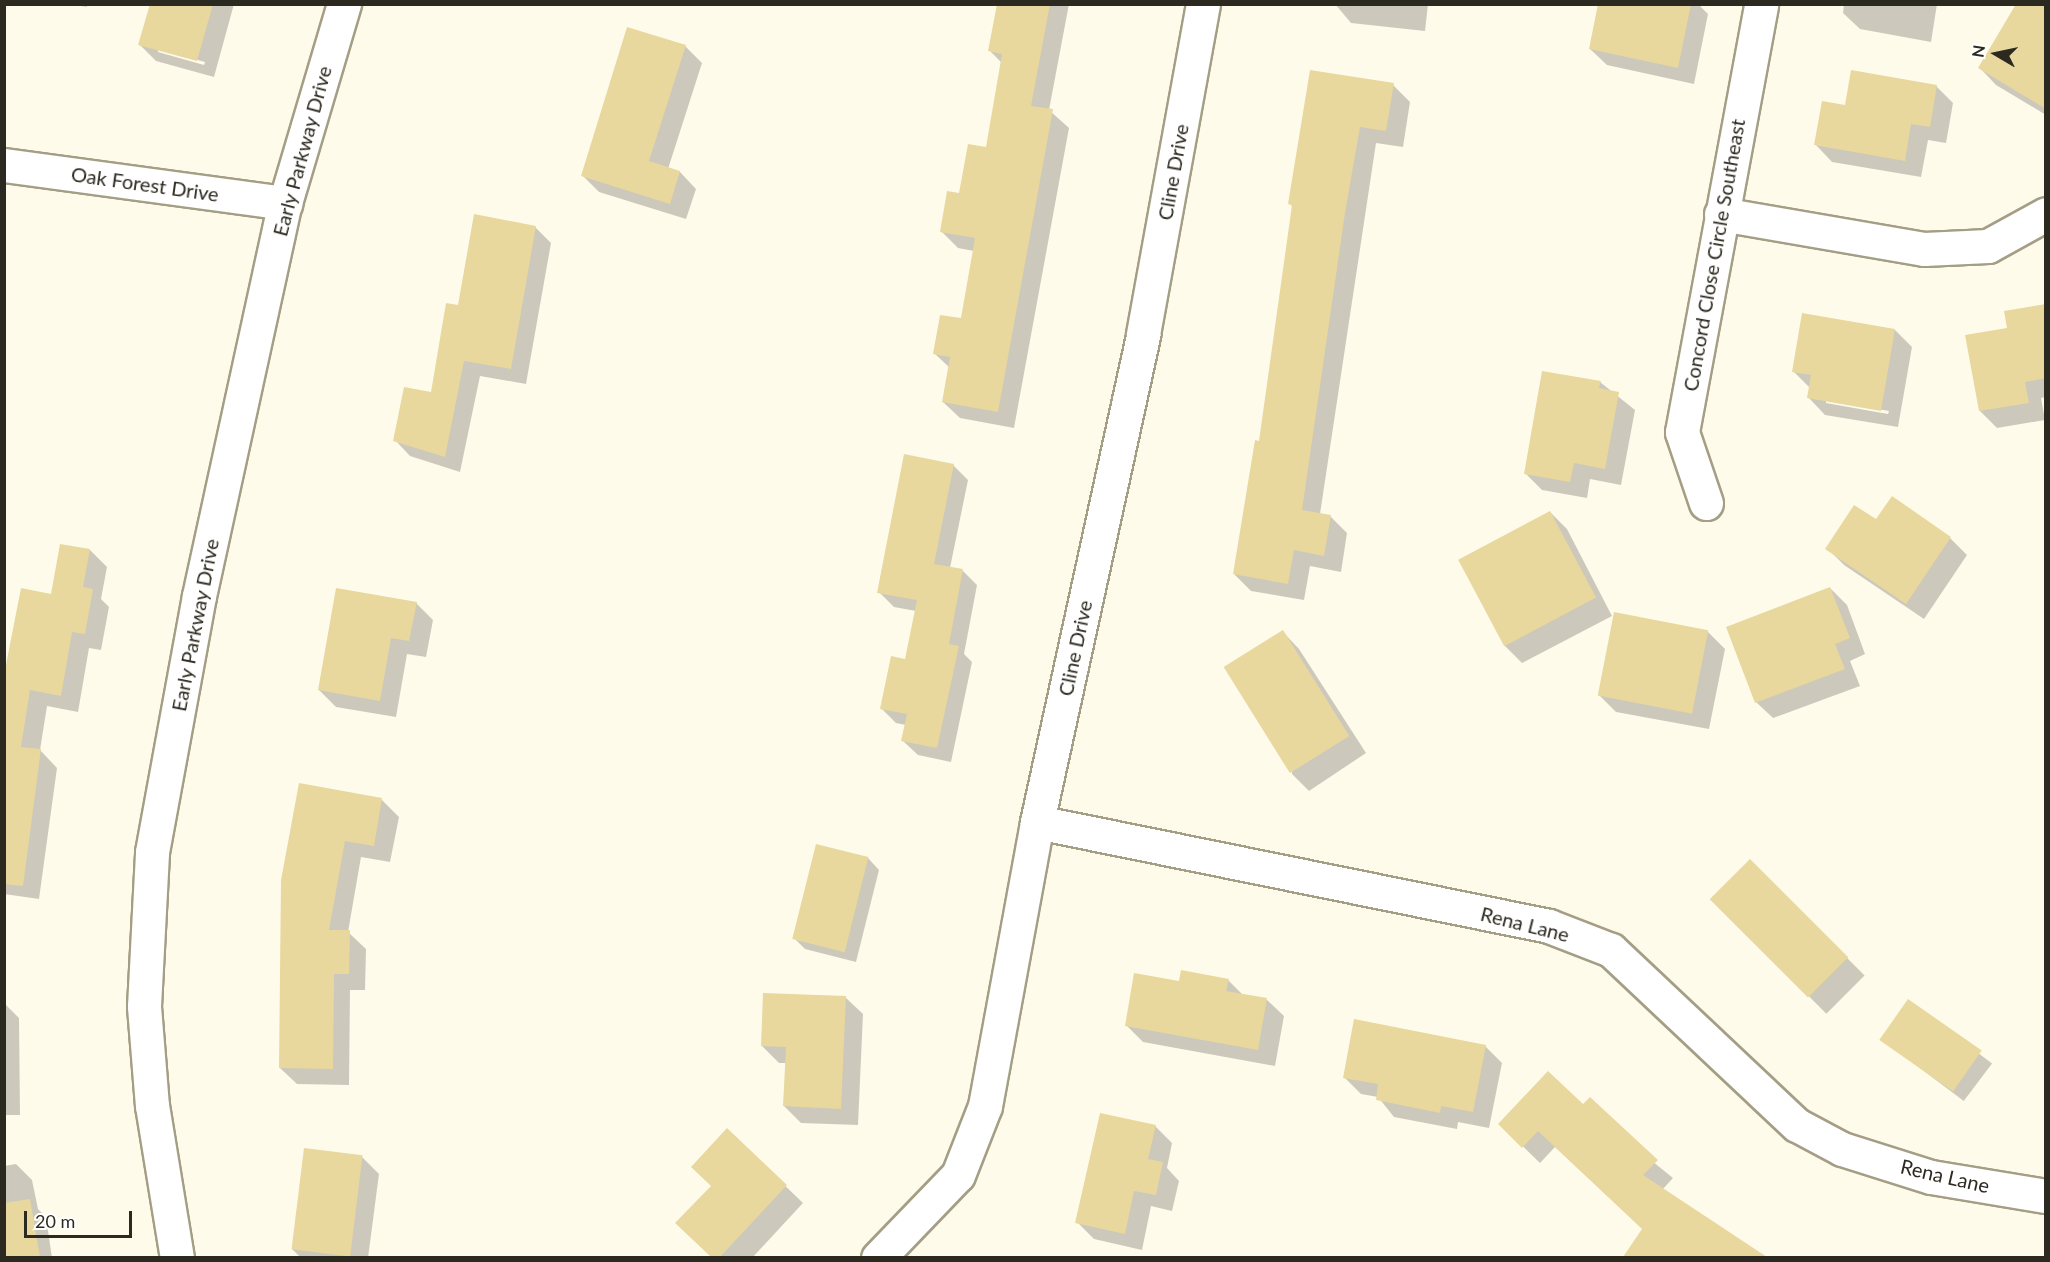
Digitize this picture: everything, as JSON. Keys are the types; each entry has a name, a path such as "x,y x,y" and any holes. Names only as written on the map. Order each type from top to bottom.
{"street":[{"name":"Early Parkway Drive","path":"177,1257 152,1106 144,1006 152,852 199,596 285,203 344,4"},
{"name":"Cline Drive","path":"878,1257 958,1175 985,1106 1037,822 1143,334 1203,4"},
{"name":"Concord Close Circle Southeast","path":"1706,503 1682,432 1761,4"},
{"name":"Oak Forest Drive","path":"4,165 285,203"},
{"path":"1721,214 1924,249 1988,246 2046,214"},
{"name":"Rena Lane","path":"1037,822 1549,926 1611,950 1797,1125 1842,1149 1931,1177 2046,1196"}],"building":[{"path":"150,4 213,4 197,61 138,45"},
{"path":"997,4 1050,4 1031,106 1053,109 998,412 942,402 950,357 933,354 940,315 961,318 975,238 940,232 947,191 959,193 968,144 986,147 1002,54 988,51"},
{"path":"1598,4 1691,4 1678,68 1589,49"},
{"path":"2016,4 2046,4 2046,109 1978,68"},
{"path":"627,27 686,45 649,161 680,171 670,204 581,176"},
{"path":"1310,70 1394,83 1386,131 1360,127 1345,213 1302,510 1331,515 1324,556 1294,550 1288,584 1233,574 1255,440 1259,441 1292,205 1288,204"},
{"path":"1851,70 1937,85 1930,127 1911,124 1905,161 1814,145 1822,101 1845,105"},
{"path":"474,214 536,226 511,369 464,361 445,457 393,441 404,387 431,392 446,303 458,305"},
{"path":"2046,304 2046,378 2025,382 2029,403 1979,411 1965,335 2007,328 2004,311"},
{"path":"1802,313 1895,329 1881,411 1807,398 1811,375 1792,372"},
{"path":"1542,371 1601,381 1599,388 1619,392 1605,469 1574,463 1570,482 1524,474"},
{"path":"904,454 954,464 934,564 963,569 949,644 959,646 937,748 901,741 907,714 880,709 891,656 905,659 917,600 877,593"},
{"path":"1892,496 1951,537 1906,604 1825,549 1854,505 1876,519"},
{"path":"1550,511 1596,598 1504,646 1458,560"},
{"path":"60,544 90,549 83,587 93,589 85,634 72,632 61,696 30,690 21,747 41,749 23,886 4,884 4,675 21,588 51,594"},
{"path":"1830,587 1850,638 1835,644 1845,669 1755,703 1726,627"},
{"path":"336,588 417,602 409,641 391,638 380,701 318,690"},
{"path":"1614,612 1708,630 1692,714 1598,695"},
{"path":"1283,630 1349,736 1290,773 1224,667"},
{"path":"299,783 382,798 374,846 345,841 329,930 350,930 349,974 334,974 333,1069 279,1068 281,880"},
{"path":"816,844 868,857 845,952 792,939"},
{"path":"1750,859 1848,957 1808,998 1710,899"},
{"path":"1181,970 1229,979 1226,991 1267,998 1258,1050 1125,1026 1134,973 1179,981"},
{"path":"763,993 846,996 841,1109 783,1106 786,1047 761,1046"},
{"path":"1908,999 1982,1051 1953,1092 1879,1040"},
{"path":"1354,1019 1486,1045 1473,1112 1441,1106 1440,1113 1376,1100 1378,1084 1343,1078"},
{"path":"1548,1071 1583,1104 1590,1097 1658,1160 1643,1175 1767,1257 1623,1257 1642,1229 1538,1131 1522,1148 1498,1124"},
{"path":"1100,1113 1156,1125 1148,1159 1163,1162 1156,1195 1134,1191 1125,1234 1075,1223"},
{"path":"727,1128 787,1185 720,1257 711,1257 675,1223 711,1186 691,1167"},
{"path":"304,1148 363,1155 350,1256 292,1249"},
{"path":"30,1199 40,1257 4,1257 4,1203"}]}
